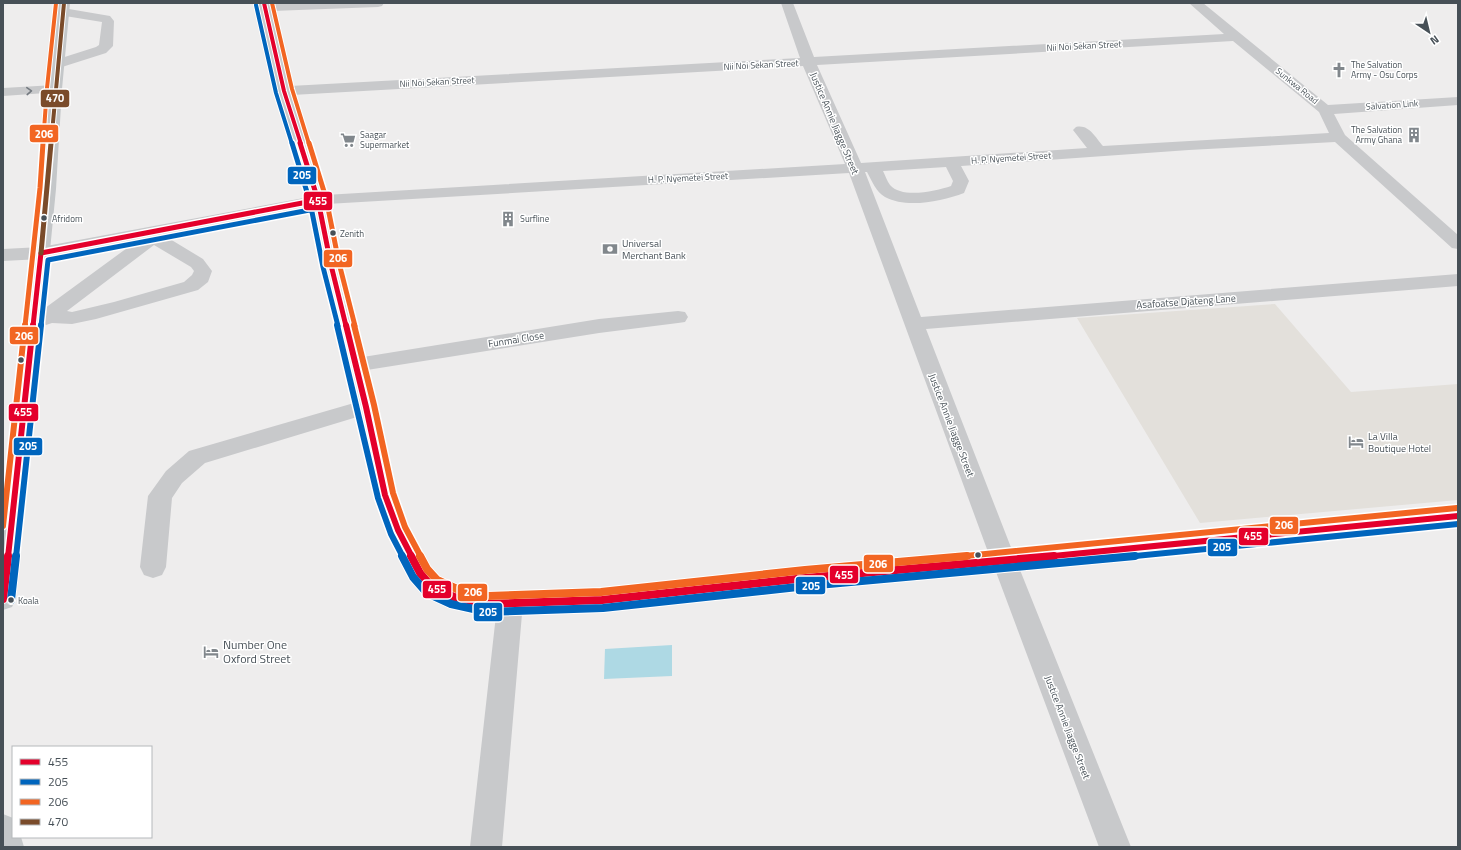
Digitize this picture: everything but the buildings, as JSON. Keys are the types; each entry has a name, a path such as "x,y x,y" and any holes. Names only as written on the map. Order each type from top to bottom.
{"main road":[{"path":"3,599 8,511 40,322 41,253 48,189 57,64 64,8"},
{"path":"3,830 8,847"}],"street":[{"path":"378,3 265,5 284,91 318,200 331,265 366,407 385,495 398,530 420,573 432,587 454,597 487,604 602,600 806,578 1004,561 1458,516"},
{"name":"Justice Annie Jiagge Street","path":"787,3 809,63 864,168 914,324 1115,847"},
{"name":"Sunkwa Road","path":"1195,3 1325,110 1339,138 1458,244"},
{"path":"57,64 100,50 106,46 108,21 106,19 64,8"},
{"name":"Nii Noi Sekan Street","path":"284,91 565,74 809,63 1237,37"},
{"path":"3,92 55,89"},
{"name":"Salvation Link","path":"1325,110 1458,101"},
{"path":"1081,130 1099,152"},
{"name":"H. P. Nyemetei Street","path":"3,255 41,253 160,233 318,200 864,168 1189,145 1339,138"},
{"path":"864,168 886,190 896,196 910,198 947,194 958,189 961,181 952,162"},
{"path":"160,233 198,263 202,271 201,278 191,286 117,308 72,318 40,322 160,233"},
{"name":"Asafoatse Djateng Lane","path":"914,324 1458,280"},
{"name":"Funmai Close","path":"355,366 599,326 678,317"},
{"path":"153,567 160,496 174,477 197,457 366,407"},
{"path":"486,847 510,603"}],"shaded area":[{"path":"1275,304 1351,392 1458,384 1458,500 1200,523 1077,318"}],"water":[{"path":"672,645 672,676 604,679 605,649"}],"transit line":[{"name":"206","path":"3,526 40,188 47,88 56,3"},
{"name":"470","path":"41,253 64,3"},
{"name":"455","path":"264,3 284,91 318,200 331,265 366,407 385,495 398,530 420,573 432,587 454,597 487,604 602,600 806,578 1004,561 1458,516"},
{"name":"206","path":"272,3 292,89 326,198 339,263 374,405 393,493 405,527 427,569 437,580 457,589 488,596 601,592 805,570 1003,553 1457,508"},
{"name":"205","path":"256,5 276,93 310,202 323,267 378,498 391,534 413,577 427,593 451,604 487,612 603,608 807,586 1005,569 1458,524"},
{"name":"455","path":"3,599 41,253 318,200"},
{"name":"205","path":"11,600 48,260 320,208"}],"place":[{"name":"The Salvation Army - Osu Corps","path":"1339,70"},
{"name":"The Salvation Army Ghana","path":"1414,135"},
{"name":"Saagar Supermarket","path":"348,140"},
{"name":"Afridom","path":"44,218"},
{"name":"Surfline","path":"508,219"},
{"name":"Zenith","path":"333,233"},
{"name":"Universal Merchant Bank","path":"610,249"},
{"name":"La Villa Boutique Hotel","path":"1356,442"},
{"name":"Koala","path":"11,600"},
{"name":"Number One Oxford Street","path":"211,652"}]}
